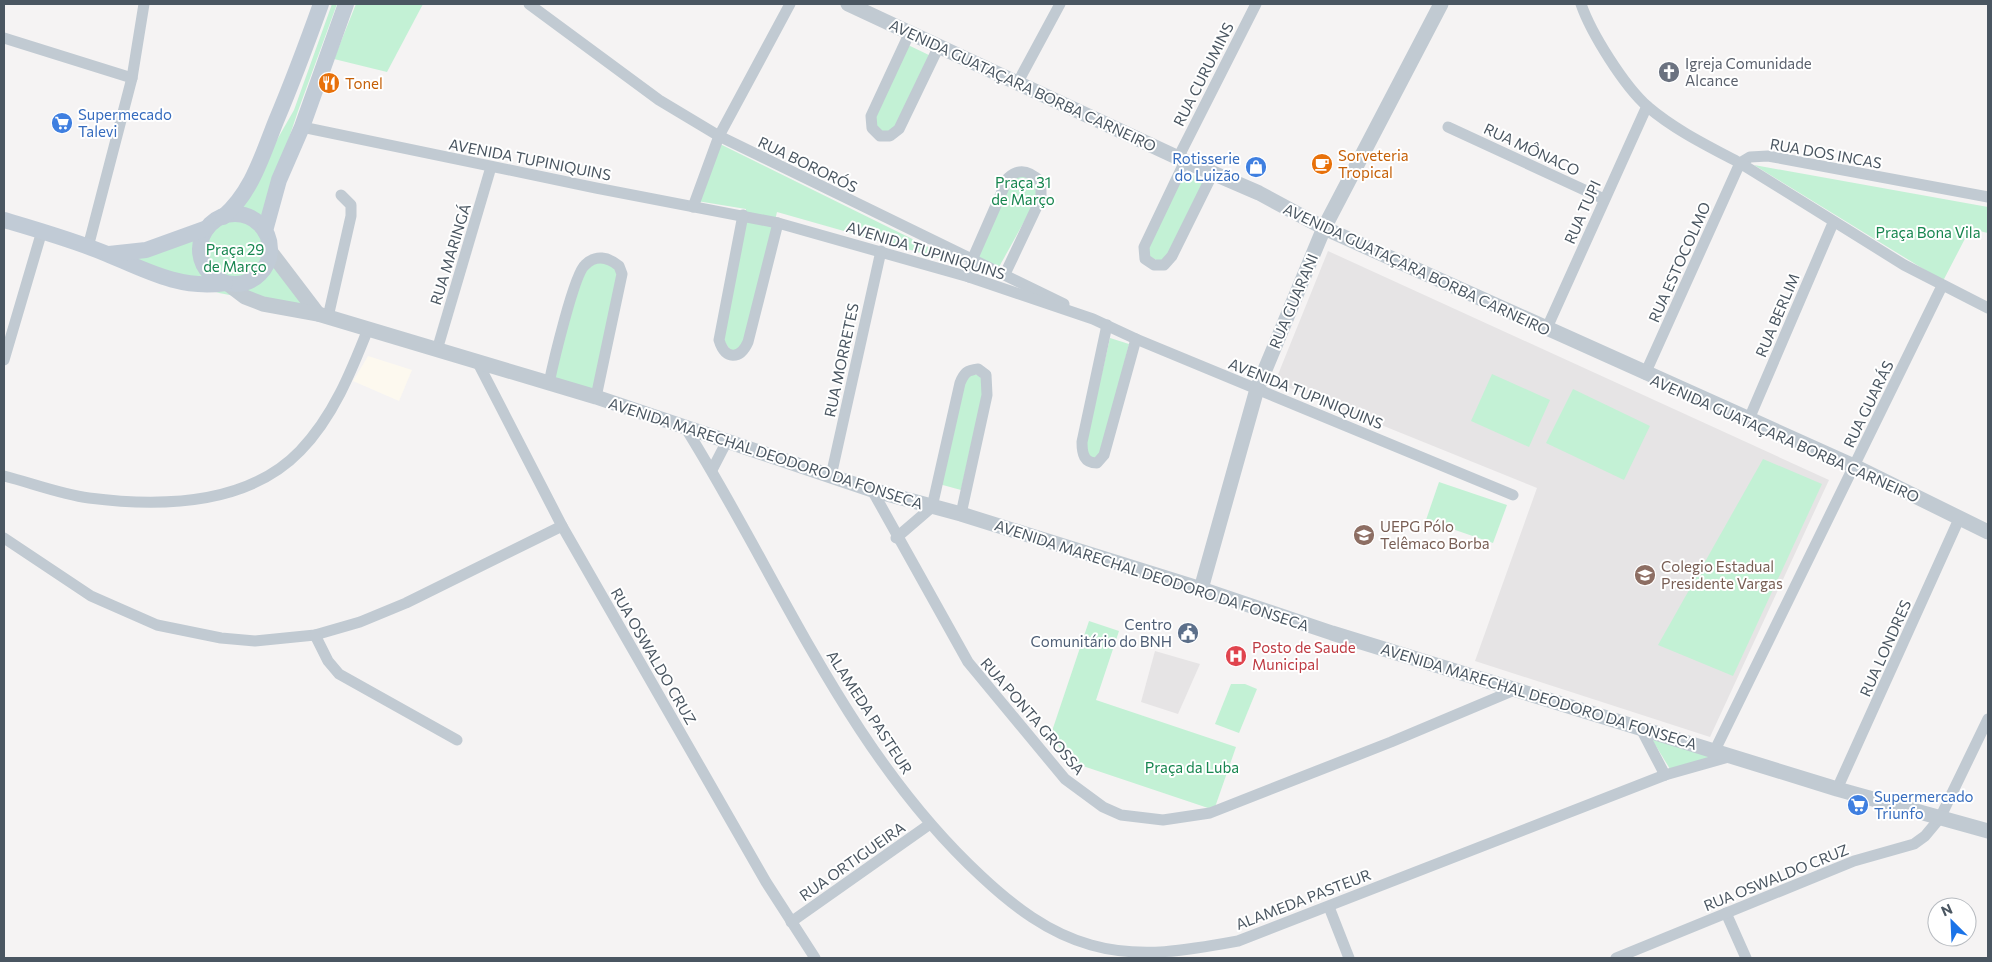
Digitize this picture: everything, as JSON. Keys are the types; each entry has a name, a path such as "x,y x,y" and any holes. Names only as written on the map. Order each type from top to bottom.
{"main road":[{"path":"107,254 146,250 207,228 240,200 254,176 322,4"},
{"path":"265,231 279,180 302,127 346,4"},
{"path":"4,220 107,254 149,274 204,285 240,284 256,277 268,263 270,251 265,231 259,224 242,215 222,217"},
{"path":"207,228 201,240 200,254 208,272 226,284"}],"street":[{"path":"88,247 132,78 144,4"},
{"name":"RUA BORORÓS","path":"529,4 659,100 719,136 972,260 1005,274 1093,319"},
{"path":"693,207 719,136 790,4"},
{"name":"AVENIDA GUATAÇARA BORBA CARNEIRO","path":"848,4 1259,194 1324,228 1546,330 1854,466 1988,532"},
{"path":"1018,82 1060,4"},
{"name":"RUA CURUMINS","path":"1213,173 1172,256 1164,265 1154,265 1145,258 1144,247 1182,160 1256,4"},
{"name":"RUA GUARANI","path":"1201,588 1257,389 1324,228 1440,4"},
{"path":"1581,4 1585,15 1610,58 1647,106 1680,130 1740,162 1833,223 1942,286 1988,308"},
{"path":"910,32 871,116 872,128 880,136 890,136 899,129 939,46"},
{"path":"4,38 132,78"},
{"name":"RUA TUPI","path":"1546,330 1647,106"},
{"name":"AVENIDA TUPINIQUINS","path":"302,127 491,167 743,215 968,276 1093,319 1136,339 1513,495"},
{"name":"RUA MÔNACO","path":"1448,127 1604,199"},
{"name":"RUA DOS INCAS","path":"1740,162 1750,157 1768,156 1988,197"},
{"name":"RUA ESTOCOLMO","path":"1645,374 1740,162"},
{"name":"RUA MARINGÁ","path":"437,350 491,167"},
{"path":"968,276 972,260 1008,178 1015,172 1024,171 1034,175 1041,182 1041,198 1005,274"},
{"path":"323,316 351,216 351,205 341,195"},
{"path":"743,215 719,340 724,351 731,355 737,356 744,353 748,342 778,223"},
{"name":"RUA BERLIM","path":"1749,419 1833,223"},
{"path":"4,360 42,231"},
{"path":"270,251 323,316"},
{"name":"RUA MORRETES","path":"831,476 881,251"},
{"path":"549,383 572,295 583,266 592,259 603,257 619,266 622,274 596,397"},
{"name":"AVENIDA MARECHAL DEODORO DA FONSECA","path":"226,284 245,297 263,304 323,316 596,397 872,490 961,514 1201,588 1332,633 1837,789 1988,831"},
{"name":"RUA GUARÁS","path":"1715,750 1942,286"},
{"path":"1107,325 1082,442 1082,453 1085,459 1090,462 1097,463 1104,456 1136,339"},
{"path":"4,476 87,497 146,502 207,499 241,488 273,473 300,452 326,419 351,373 368,329"},
{"name":"RUA OSWALDO CRUZ","path":"478,363 562,526 791,922 816,958"},
{"path":"896,538 932,507 963,374 970,370 978,369 986,375 988,385 961,514"},
{"name":"ALAMEDA PASTEUR","path":"685,427 712,470 847,711 885,769 930,824 1003,896 1042,925 1090,945 1126,952 1159,953 1238,941 1665,775 1734,756"},
{"path":"712,470 726,441"},
{"name":"RUA PONTA GROSSA","path":"872,490 896,538 968,662 997,700 1064,779 1103,807 1121,815 1163,820 1210,812 1391,742 1517,689"},
{"name":"RUA LONDRES","path":"1837,789 1959,519"},
{"path":"4,538 91,596 157,625 221,638 255,641 316,636 360,622 406,603 562,526"},
{"path":"316,636 328,661 340,674 456,740"},
{"name":"RUA OSWALDO CRUZ","path":"1616,958 1854,861 1914,844 1926,836 1940,818 1988,718"},
{"path":"1640,727 1665,775"},
{"name":"RUA ORTIGUEIRA","path":"791,922 930,824"},
{"path":"1329,906 1350,958"},
{"path":"1726,913 1746,958"}],"shaded area":[{"name":"Colegio Estadual Presidente Vargas","path":"1328,251 1829,480 1710,737 1475,661 1537,488 1275,382"},
{"path":"368,356 412,370 399,401 353,381"},
{"path":"1155,651 1200,664 1178,714 1141,702"}],"green space":[{"name":"Praça 29 de Março","path":"332,4 337,4 267,204 271,249 310,310 219,293 127,258 207,232 220,222 246,194 294,110"},
{"path":"356,4 423,4 387,72 334,59"},
{"path":"906,44 933,57 899,126 883,136 873,121"},
{"path":"718,143 967,266 777,212 746,342 743,350 731,351 722,338 746,209 697,201"},
{"name":"Praça Bona Vila","path":"1754,165 1988,207 1988,233 1970,229 1943,281"},
{"path":"1182,169 1207,182 1164,264 1145,254"},
{"name":"Praça 31 de Março","path":"1019,175 1033,178 1040,193 999,267 975,257 1012,179"},
{"path":"604,261 619,271 594,391 551,380 581,272 587,265"},
{"path":"1110,338 1129,344 1102,452 1093,459 1089,457 1086,442"},
{"path":"966,374 979,375 985,384 961,490 939,484"},
{"path":"1492,374 1550,400 1529,447 1471,421"},
{"path":"1573,389 1650,426 1624,480 1546,443"},
{"path":"1763,459 1822,484 1733,676 1658,645"},
{"path":"1439,482 1507,505 1493,543 1426,520"},
{"name":"Praça da Luba","path":"1089,621 1119,631 1096,700 1236,747 1214,810 1068,761 1051,734"},
{"path":"1231,684 1245,684 1257,689 1239,733 1215,724"},
{"path":"1648,733 1718,757 1670,769"}],"place":[{"name":"Igreja Comunidade Alcance","path":"1669,72"},
{"name":"Tonel","path":"329,83"},
{"name":"Supermecado Talevi","path":"62,123"},
{"name":"Sorveteria Tropical","path":"1322,164"},
{"name":"Rotisserie do Luizão","path":"1256,167"},
{"name":"UEPG Pólo Telêmaco Borba","path":"1364,535"},
{"name":"Colegio Estadual Presidente Vargas","path":"1645,575"},
{"name":"Centro Comunitário do BNH","path":"1188,633"},
{"name":"Posto de Saude Municipal","path":"1236,656"},
{"name":"Supermercado Triunfo","path":"1858,805"}]}
